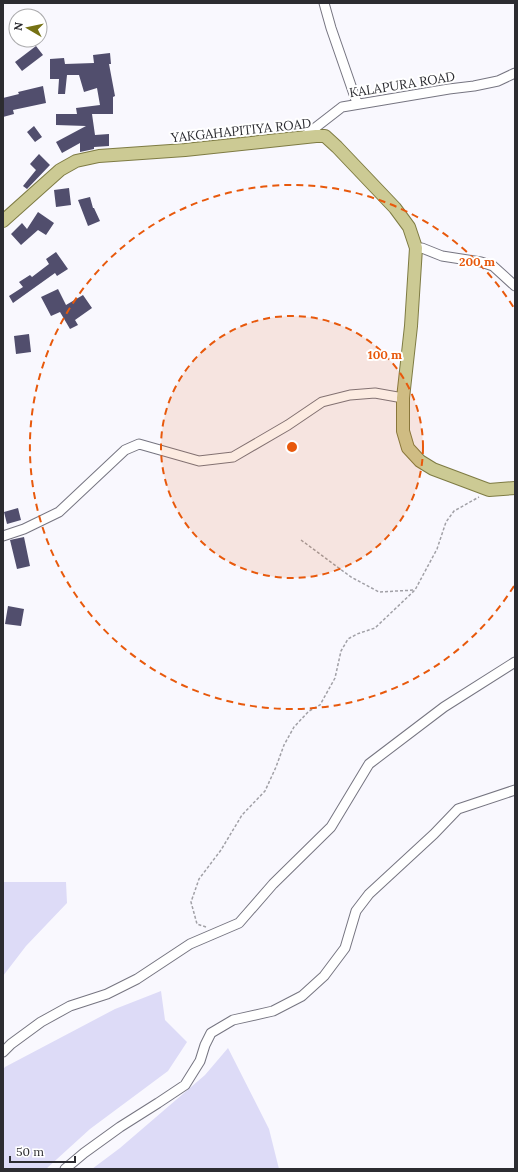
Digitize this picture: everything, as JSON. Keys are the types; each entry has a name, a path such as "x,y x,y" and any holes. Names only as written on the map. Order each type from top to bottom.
{"main road":[{"name":"YAKGAHAPITIYA ROAD","path":"3,221 60,170 76,161 99,156 185,150 325,136 337,146 395,208 409,227 416,248 411,326 403,398 402,430 408,448 420,461 433,469 488,490 515,488"}],"street":[{"path":"324,3 357,103"},
{"name":"KALAPURA ROAD","path":"302,138 342,107 357,103 449,88 474,86 498,81 515,73"},
{"path":"323,121 325,136"},
{"path":"416,248 422,248 442,256 481,262 493,266 515,286"},
{"path":"3,536 24,529 59,512 125,450 138,444 198,461 233,457 288,425 322,402 350,396 375,393 403,398"},
{"path":"3,1052 11,1044 41,1022 70,1006 107,994 137,979 190,944 217,931 239,923 273,884 332,826 369,764 444,707 515,662"},
{"path":"65,1169 120,1127 158,1104 185,1084 200,1061 205,1045 212,1033 233,1020 273,1011 302,996 324,976 345,948 356,911 369,894 434,834 458,809 515,790"}],"path":[{"path":"217,931 198,924 191,902 198,879 221,850 242,815 265,791 276,768 284,744 294,727 309,711 320,705 335,678 340,651 348,639 357,634 375,628 415,590 437,549 446,522 454,511 488,490"},
{"path":"301,540 351,577 379,592 415,590"}],"shaded area":[{"path":"3,882 66,882 67,903 26,946 3,976"},
{"path":"161,991 165,1020 187,1042 168,1071 90,1129 46,1169 3,1169 3,1070 5,1067 115,1009"},
{"path":"228,1048 269,1129 279,1169 92,1169 120,1148 205,1075"}],"building":[{"path":"33,48 38,48 43,55 22,71 15,62"},
{"path":"110,53 111,64 109,64 115,96 113,97 113,114 92,114 95,135 109,134 109,146 94,147 94,149 80,152 80,143 62,153 56,142 86,126 56,125 56,114 77,114 76,108 100,105 97,88 84,92 79,75 67,75 65,94 58,94 59,79 50,79 50,59 64,58 65,64 94,63 93,55"},
{"path":"43,86 46,103 13,110 14,114 3,117 3,98 19,94 18,92"},
{"path":"34,126 42,137 35,142 27,132"},
{"path":"39,154 50,165 27,189 23,186 36,170 30,164"},
{"path":"69,188 71,205 56,207 54,190"},
{"path":"90,197 93,208 100,221 88,226 78,200"},
{"path":"38,212 54,223 46,235 38,230 21,245 11,234 22,223 27,229"},
{"path":"56,252 68,269 57,276 55,273 13,303 9,296 23,287 19,282 30,275 32,277 49,264 46,259"},
{"path":"58,289 66,305 83,295 92,308 75,320 78,325 70,329 60,312 51,316 41,297"},
{"path":"29,334 31,352 16,354 14,336"},
{"path":"18,508 21,520 7,524 4,512"},
{"path":"24,537 30,566 17,569 10,540"},
{"path":"8,606 24,609 21,626 5,624"}]}
